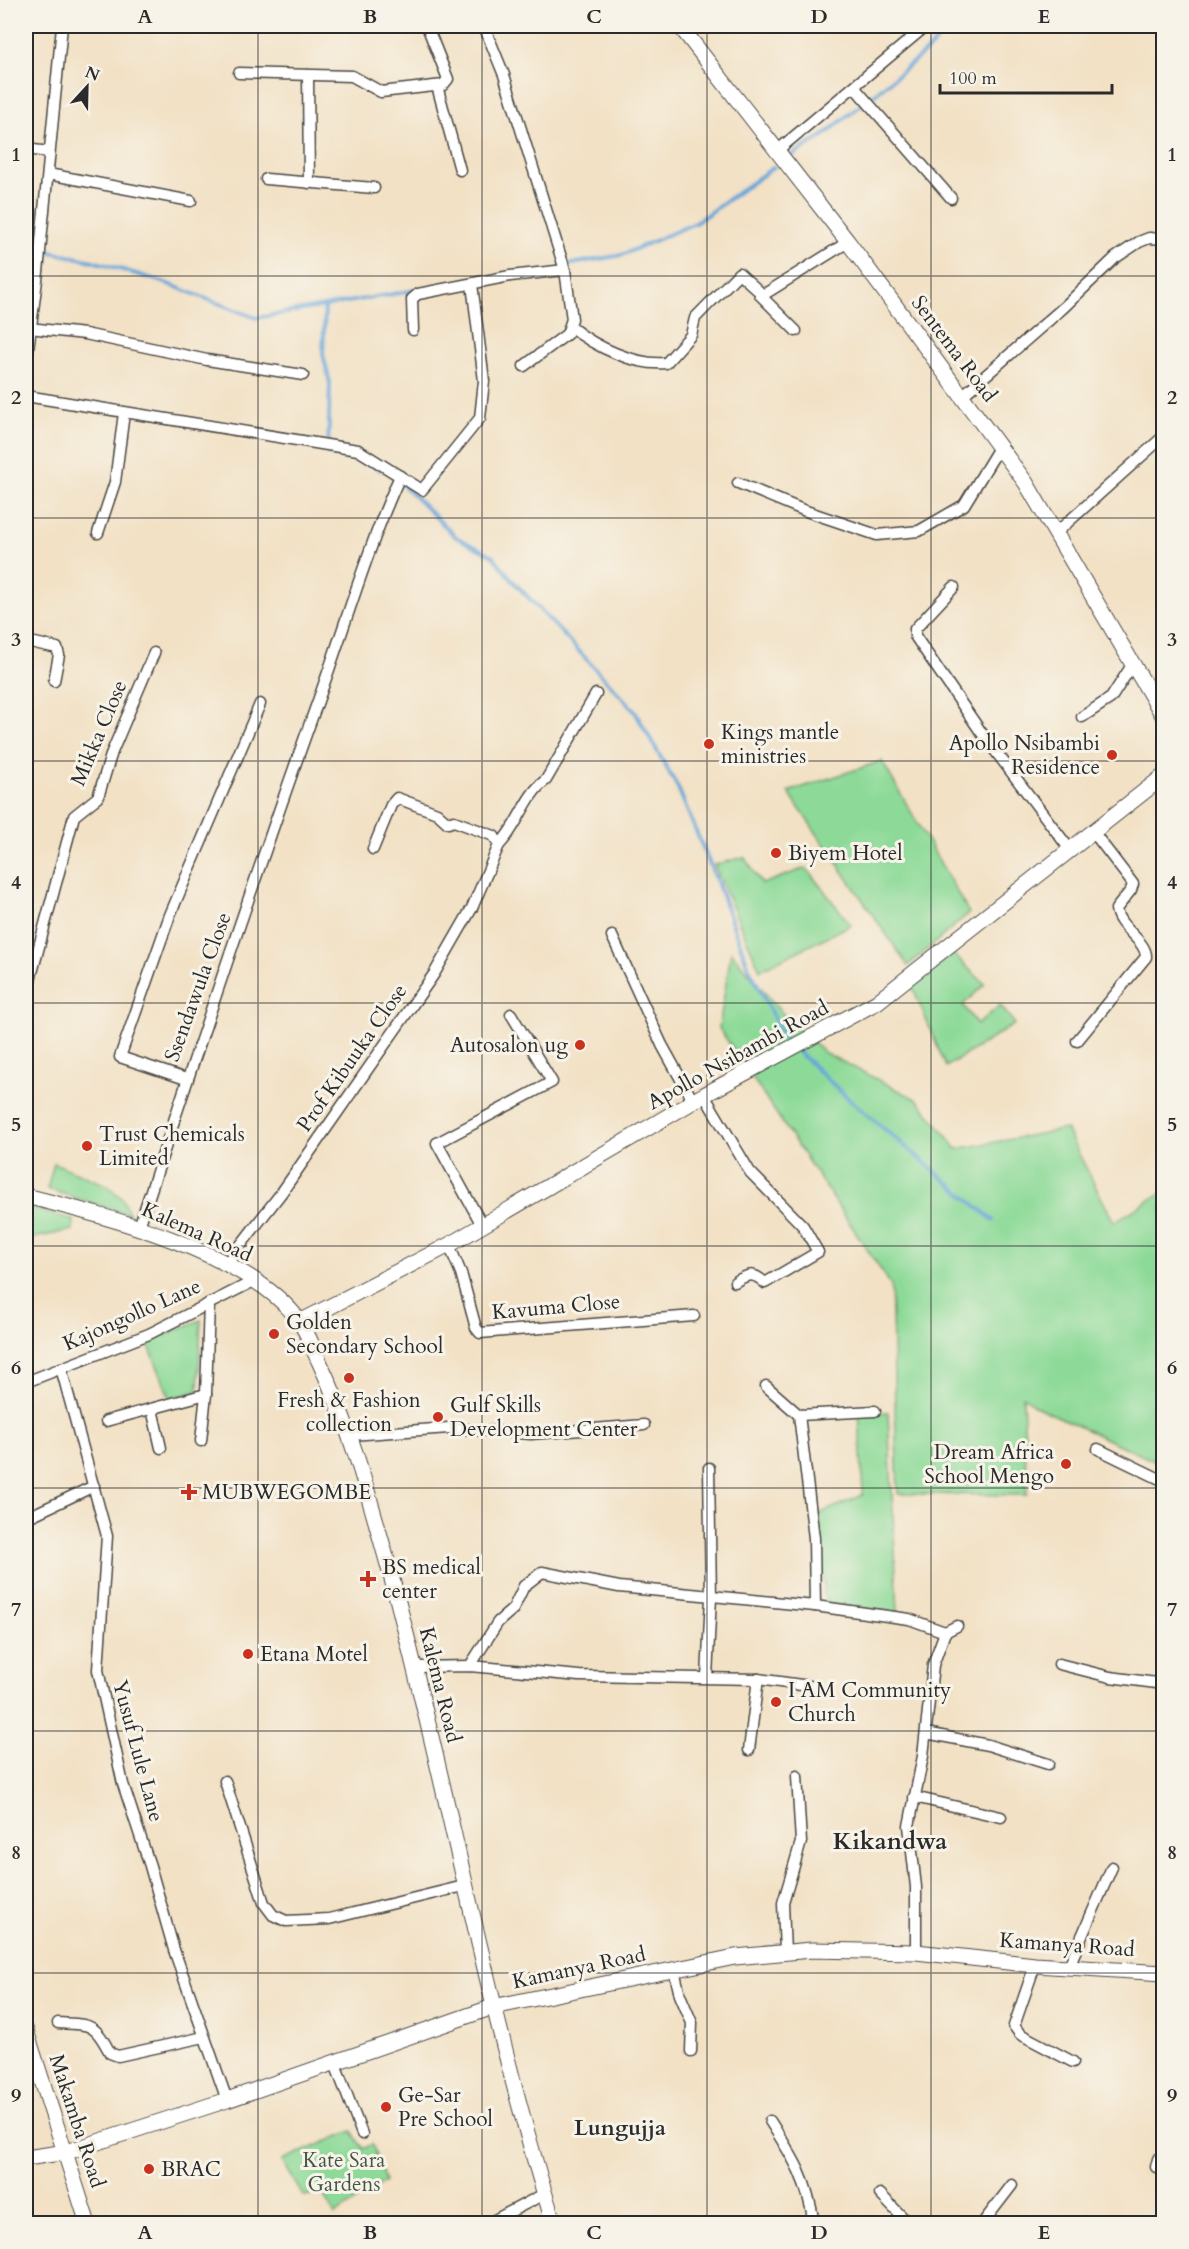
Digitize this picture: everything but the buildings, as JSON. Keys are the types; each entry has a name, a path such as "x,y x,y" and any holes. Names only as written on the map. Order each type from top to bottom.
{"street":[{"path":"26,365 31,284 48,174 62,26"},
{"path":"239,73 352,76 381,92 445,84 447,79 427,26"},
{"path":"484,26 504,75 565,270 571,327 558,342 524,366"},
{"name":"Sentema Road","path":"680,26 778,150 1000,446 1057,532 1164,717"},
{"path":"778,150 855,88 926,26"},
{"path":"308,75 309,183"},
{"path":"437,86 460,170"},
{"path":"855,88 951,198"},
{"path":"26,149 49,152"},
{"path":"48,174 191,201"},
{"path":"266,179 374,188"},
{"path":"962,396 1064,307 1115,258 1149,238 1164,239"},
{"path":"760,295 823,260 848,242"},
{"path":"412,330 412,299 418,294 565,270"},
{"path":"571,327 617,352 650,364 666,363 691,335 695,318 739,273 796,331"},
{"path":"26,396 358,450 422,490 480,418 484,381 472,284"},
{"path":"29,328 85,334 207,360 303,375"},
{"path":"98,533 115,482 124,413"},
{"path":"1057,532 1164,436"},
{"path":"738,483 803,510 877,535 919,531 964,505 1000,446"},
{"name":"Ssendawula Close","path":"139,1227 186,1079 221,987 296,761 400,476"},
{"path":"954,587 915,629 915,636 981,732 1071,851"},
{"path":"26,641 57,648 59,662 54,681"},
{"name":"Mikka Close","path":"26,996 74,816 98,797 111,752 154,653"},
{"path":"1082,717 1111,698 1132,665"},
{"name":"Prof Kibuuka Close","path":"226,1264 295,1174 434,974 472,908 500,845 507,838 534,790 546,780 596,694"},
{"path":"186,1079 120,1057 170,915 261,704"},
{"name":"Apollo Nsibambi Road","path":"300,1322 449,1245 699,1098 877,1002 1164,776"},
{"path":"373,849 390,805 397,798 437,813 448,823 454,821 494,836 500,845"},
{"path":"1077,1041 1146,957 1145,948 1133,938 1116,914 1116,909 1133,884 1094,833"},
{"path":"612,936 662,1045 750,1172 803,1226 818,1252 765,1283 756,1275 747,1274 735,1282"},
{"path":"482,1225 437,1143 552,1082 511,1014"},
{"name":"Kalema Road","path":"26,1196 139,1227 226,1264 254,1281 300,1322 351,1435 416,1667 493,2007 554,2223"},
{"name":"Kavuma Close","path":"449,1245 463,1281 476,1328 480,1333 694,1316"},
{"name":"Kajongollo Lane","path":"26,1382 149,1334 254,1281"},
{"path":"201,1441 206,1395 209,1303"},
{"name":"Yusuf Lule Lane","path":"61,1368 107,1536 108,1552 98,1670 99,1687 123,1784 174,1950 227,2100"},
{"path":"766,1386 799,1415 814,1538 815,1606"},
{"path":"106,1421 206,1395"},
{"path":"152,1409 160,1448"},
{"path":"799,1415 875,1411"},
{"path":"351,1435 449,1428 531,1434 644,1425"},
{"path":"1098,1449 1164,1481"},
{"path":"707,1677 711,1598 709,1468"},
{"path":"26,1518 94,1486"},
{"path":"470,1666 498,1622 513,1610 524,1586 542,1572 619,1587 711,1598 815,1606 909,1619 945,1632"},
{"path":"1164,1604 1164,1614"},
{"path":"916,1952 916,1887 909,1840 914,1797 926,1733 933,1665 945,1632 957,1626"},
{"path":"1059,1664 1110,1677 1164,1684"},
{"path":"416,1667 470,1666 579,1676 758,1679 816,1687"},
{"path":"749,1750 758,1679"},
{"path":"926,1733 979,1742 1048,1764"},
{"path":"785,1953 783,1903 801,1842 797,1776"},
{"path":"225,1781 264,1903 277,1918 286,1921 329,1919 464,1886"},
{"path":"914,1797 1001,1817"},
{"path":"1069,1966 1112,1867"},
{"name":"Kamanya Road","path":"26,2158 67,2152 227,2100 493,2007 735,1957 785,1953 916,1952 1035,1965 1164,1973"},
{"path":"1035,1965 1014,2026 1020,2034 1073,2062"},
{"path":"674,1970 680,1995 692,2024 691,2051"},
{"path":"58,2023 91,2025 98,2030 110,2053 118,2056 204,2037"},
{"name":"Makamba Road","path":"26,2031 67,2152 88,2223"},
{"path":"334,2061 362,2134"},
{"path":"770,2121 804,2177 814,2223"},
{"path":"982,2223 1012,2185"},
{"path":"487,2223 544,2194"},
{"path":"880,2194 909,2223"}],"green space":[{"path":"882,761 969,913 908,966 788,792"},
{"path":"744,857 762,884 806,868 851,925 760,970 714,865"},
{"path":"731,952 781,1012 825,1053 918,1100 957,1149 1066,1129 1114,1222 1163,1192 1163,1465 1035,1406 1023,1396 1027,1495 898,1494 891,1285 719,1028"},
{"path":"952,953 985,984 963,1005 977,1025 1000,1005 1015,1024 946,1067 912,986"},
{"path":"54,1163 106,1185 122,1198 130,1215 47,1189"},
{"path":"26,1207 74,1220 73,1230 29,1239"},
{"path":"201,1320 198,1391 170,1398 147,1341"},
{"path":"859,1413 888,1413 898,1613 825,1604 819,1514 863,1495"},
{"name":"Kate Sara Gardens","path":"352,2131 363,2149 372,2144 385,2181 335,2215 321,2190 313,2189 311,2195 303,2196 282,2160"}],"waterway":[{"path":"870,98 930,48 950,26"},
{"path":"789,157 823,136 862,104"},
{"path":"566,265 622,255 695,223 774,167"},
{"path":"26,249 33,250"},
{"path":"46,251 93,261 163,282 256,318 416,290"},
{"path":"325,306 323,354 330,383 328,453 365,462 381,470"},
{"path":"400,482 456,537 493,556 513,581 634,710 678,788 718,884 748,966 784,1038 791,1045"},
{"path":"796,1050 851,1101 993,1220"}],"place":[{"name":"Kings mantle ministries","path":"709,744"},
{"name":"Apollo Nsibambi Residence","path":"1112,755"},
{"name":"Biyem Hotel","path":"776,853"},
{"name":"Autosalon ug","path":"580,1045"},
{"name":"Trust Chemicals Limited","path":"87,1146"},
{"name":"Golden Secondary School","path":"274,1334"},
{"name":"Fresh & Fashion collection","path":"349,1378"},
{"name":"Gulf Skills Development Center","path":"438,1417"},
{"name":"Dream Africa School Mengo","path":"1066,1464"},
{"name":"MUBWEGOMBE","path":"189,1492"},
{"name":"BS medical center","path":"368,1579"},
{"name":"Etana Motel","path":"248,1654"},
{"name":"I AM Community Church","path":"776,1702"},
{"name":"Ge-Sar Pre School","path":"386,2107"},
{"name":"BRAC","path":"149,2169"}],"district":[{"name":"Kikandwa","path":"890,1841"},
{"name":"Lungujja","path":"620,2128"}]}
